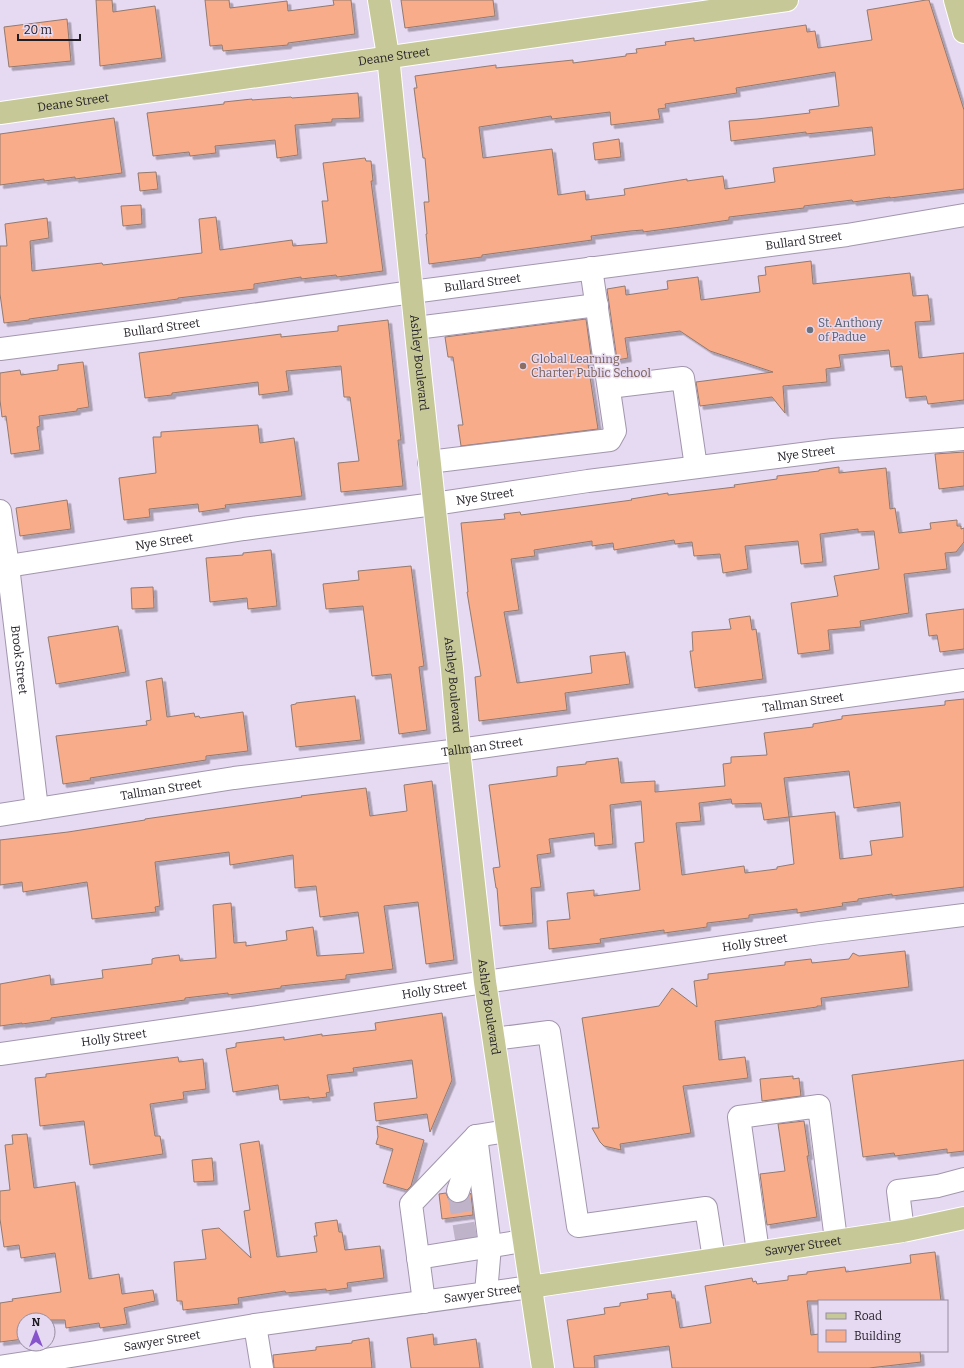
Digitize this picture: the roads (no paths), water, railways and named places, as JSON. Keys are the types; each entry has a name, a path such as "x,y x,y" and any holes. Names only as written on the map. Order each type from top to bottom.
{"main road":[{"name":"Ashley Boulevard","path":"379,0 388,56 452,669 459,750 485,982 543,1368"},
{"name":"Deane Street","path":"0,113 388,56 787,0"},
{"path":"955,0 964,32"},
{"name":"Sawyer Street","path":"530,1287 903,1231 964,1218"}],"street":[{"name":"Bullard Street","path":"0,349 155,329 412,292 839,236 964,215"},
{"path":"430,462 610,440 615,431 591,268"},
{"path":"416,328 596,304"},
{"path":"609,386 683,378 696,468"},
{"name":"Nye Street","path":"8,566 244,529 434,504 588,481 833,450 964,439"},
{"name":"Brook Street","path":"0,510 37,809"},
{"name":"Tallman Street","path":"0,815 234,778 459,750 964,680"},
{"name":"Holly Street","path":"0,1054 820,933 964,915"},
{"path":"494,1039 549,1032 578,1226 706,1208 714,1259"},
{"path":"758,1252 739,1118 747,1116 819,1106 836,1240"},
{"path":"424,1302 411,1204 476,1136 507,1131"},
{"path":"458,1191 476,1136"},
{"path":"476,1136 490,1246 486,1293"},
{"path":"903,1231 898,1191 938,1186 964,1178"},
{"path":"418,1258 523,1242"},
{"name":"Sawyer Street","path":"0,1367 90,1354 255,1325 530,1287"},
{"path":"255,1325 262,1368"}],"tunnel":[{"path":"458,1191 468,1250"}],"place":[{"name":"St. Anthony of Padue","path":"810,330"},
{"name":"Global Learning Charter Public School","path":"523,366"}]}
